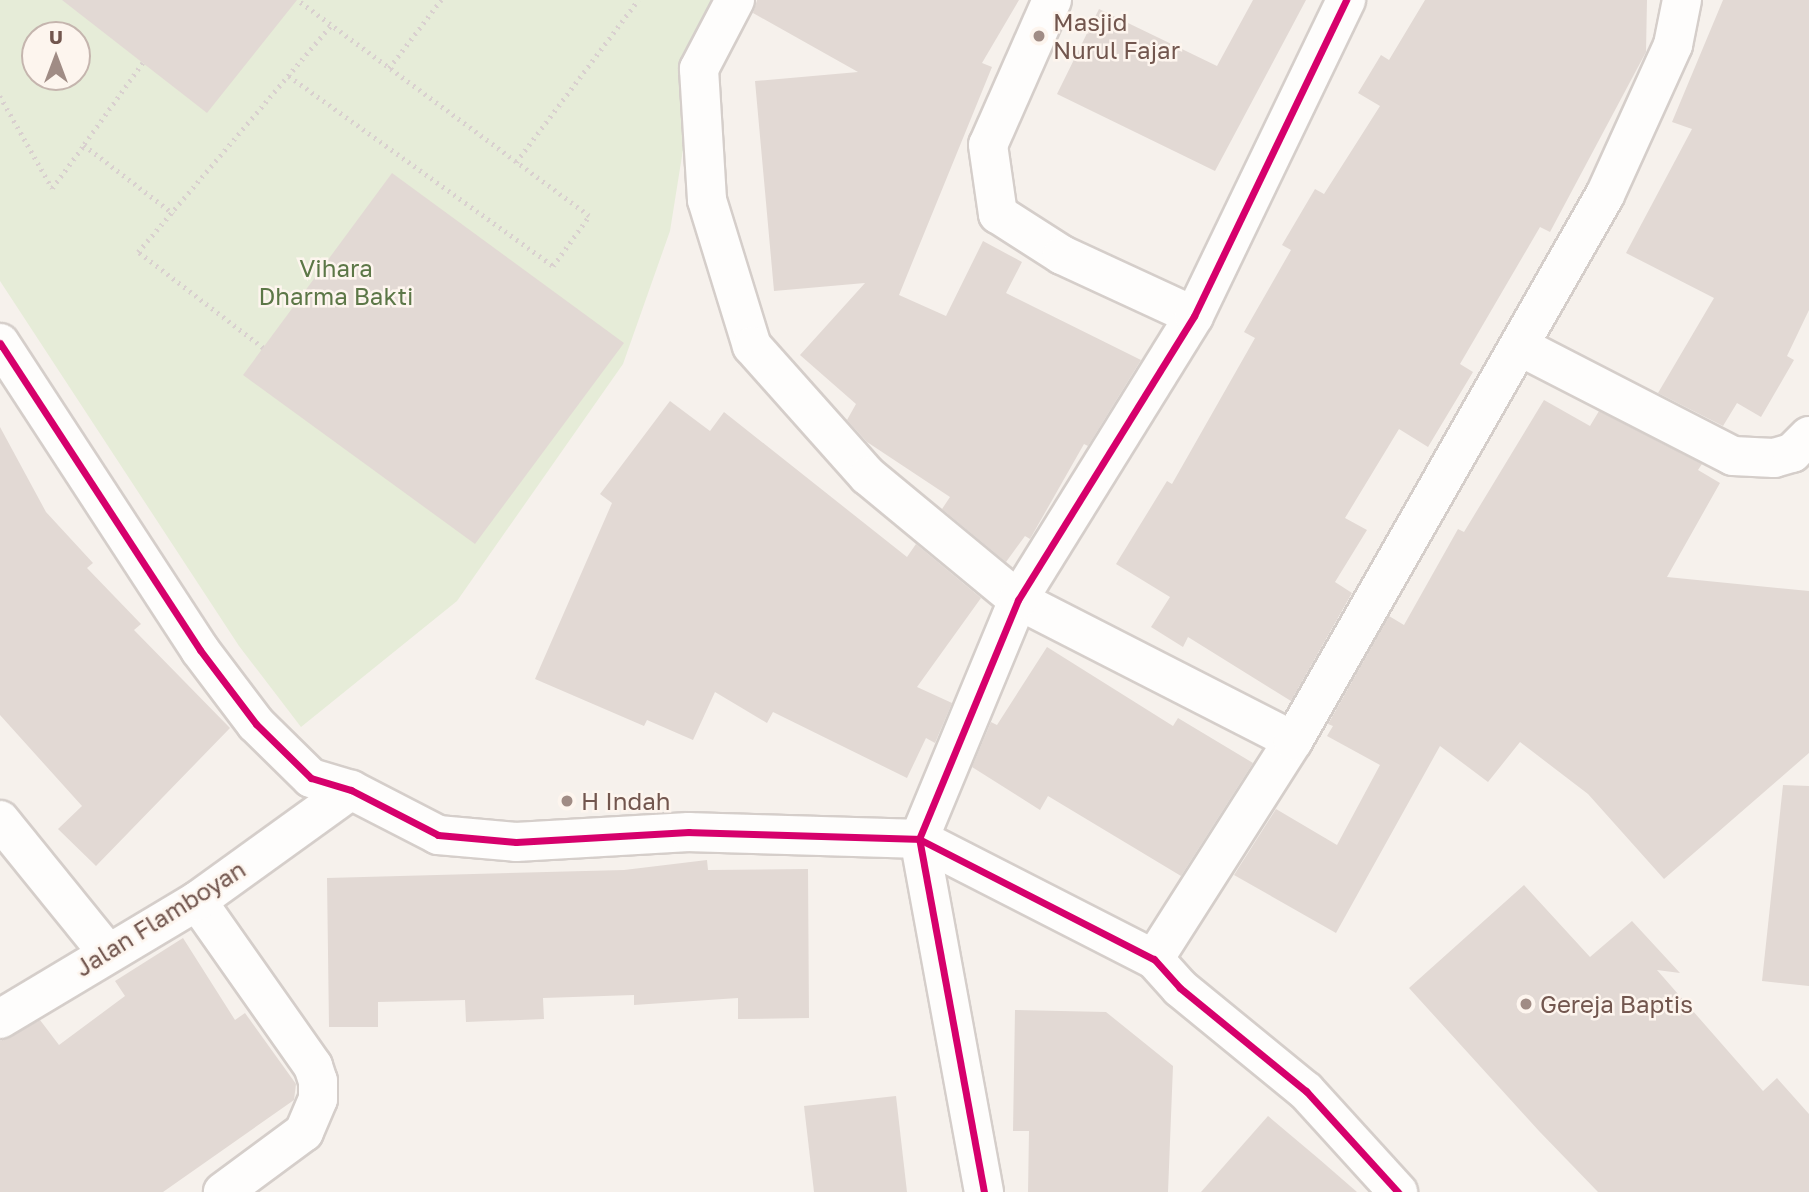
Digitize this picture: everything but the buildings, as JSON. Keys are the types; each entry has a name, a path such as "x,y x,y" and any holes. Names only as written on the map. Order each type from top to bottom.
{"street":[{"path":"734,0 699,69 707,200 752,346 868,476 1018,600 1293,741"},
{"path":"1052,0 988,145 998,214 1062,256 1195,316"},
{"path":"984,1192 919,839 1018,600 1195,316 1346,0"},
{"path":"1154,959 1293,741 1521,347 1605,195 1673,46 1682,0"},
{"path":"0,343 200,650 256,724 311,778 351,790 438,835 516,842 689,832 919,839 1154,959 1180,988 1306,1091 1398,1192"},
{"path":"1521,347 1733,456 1774,458 1792,453 1809,436"},
{"name":"Jalan Flamboyan","path":"0,1019 107,952 197,901 351,790"},
{"path":"0,820 107,952"},
{"path":"197,901 313,1066 318,1081 318,1099 304,1132 223,1192"}],"path":[{"path":"289,76 553,266 589,216 297,0"},
{"path":"389,68 441,0"},
{"path":"516,162 638,0"},
{"path":"263,348 138,251 174,214 331,25"},
{"path":"0,96 52,188 143,63"},
{"path":"83,145 174,214"}],"green space":[{"name":"Vihara Dharma Bakti","path":"0,0 740,0 697,62 670,231 623,364 457,601 301,727 239,646 0,281"}],"cycle path":[{"path":"984,1192 919,839 1018,600 1194,316 1346,0"},
{"path":"0,343 200,650 256,724 311,778 351,790 438,835 516,842 689,832 919,839 1154,959 1180,988 1306,1091 1398,1192"}],"place":[{"name":"Masjid Nurul Fajar","path":"1039,36"},
{"name":"H Indah","path":"567,801"},
{"name":"Gereja Baptis","path":"1526,1004"}]}
